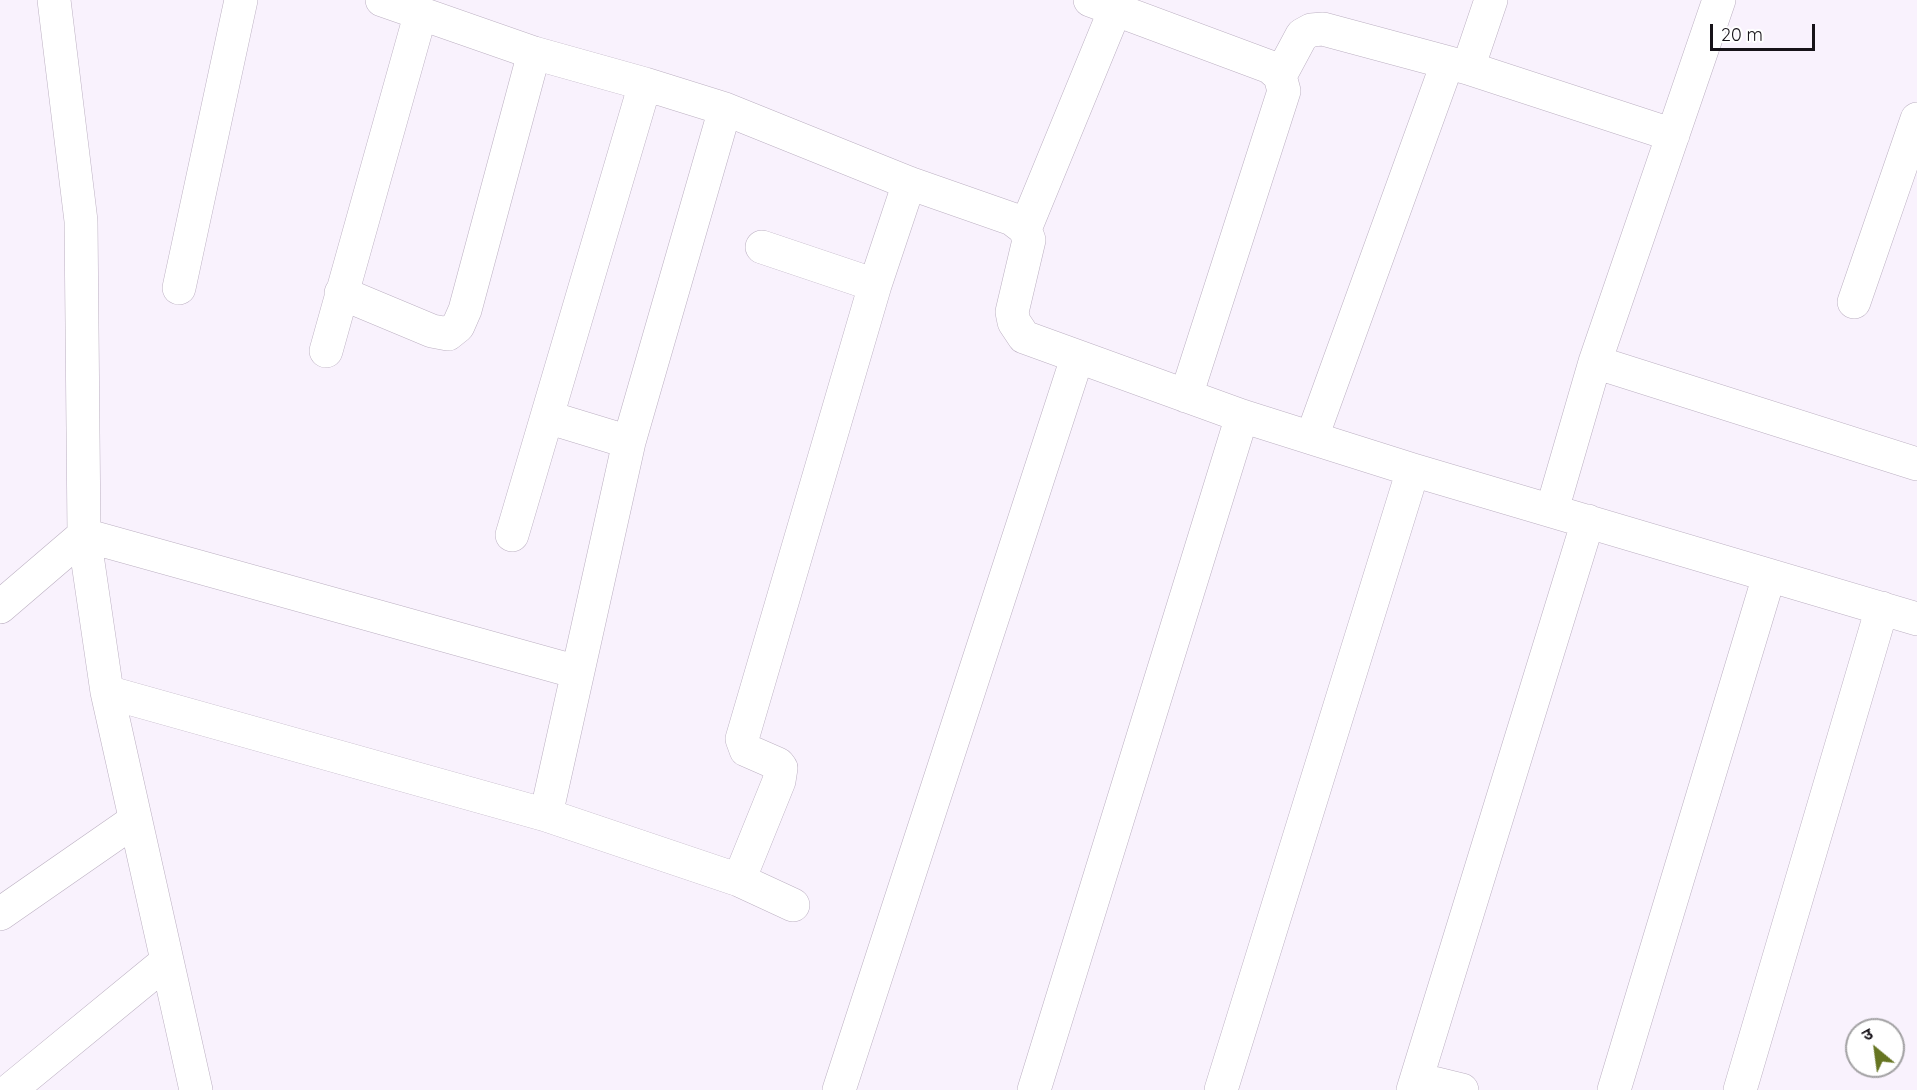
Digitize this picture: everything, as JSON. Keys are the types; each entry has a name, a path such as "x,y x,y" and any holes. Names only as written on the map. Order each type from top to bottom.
{"street":[{"path":"54,0 81,221 84,535 107,692 196,1090"},
{"path":"180,288 241,0"},
{"path":"382,0 534,53 725,109 909,183 1012,219 1025,229 1029,240 1012,312 1014,322 1024,337 1242,416 1413,470 1917,619"},
{"path":"1312,437 1457,66 1491,0"},
{"path":"1552,510 1595,362 1719,0"},
{"path":"1025,229 1108,4 1270,67 1280,75 1284,91 1186,396"},
{"path":"326,351 421,12"},
{"path":"1280,75 1302,35 1311,30 1323,28 1457,66 1673,135"},
{"path":"342,293 432,331 448,334 458,326 465,310 534,53"},
{"path":"512,535 645,84"},
{"path":"546,815 629,442 725,109"},
{"path":"1854,302 1917,119"},
{"path":"739,880 779,781 781,768 778,764 746,750 741,739 875,285 909,183"},
{"path":"762,247 875,285"},
{"path":"839,1090 1077,358"},
{"path":"1595,362 1917,464"},
{"path":"1034,1090 1242,416"},
{"path":"547,417 629,442"},
{"path":"1221,1090 1413,470"},
{"path":"1462,1090 1415,1085 1588,521"},
{"path":"0,607 84,535"},
{"path":"84,535 578,672"},
{"path":"1614,1090 1769,576"},
{"path":"1740,1090 1882,608"},
{"path":"107,692 546,815 739,880 793,905"},
{"path":"0,914 134,820"},
{"path":"10,1090 166,962"}]}
